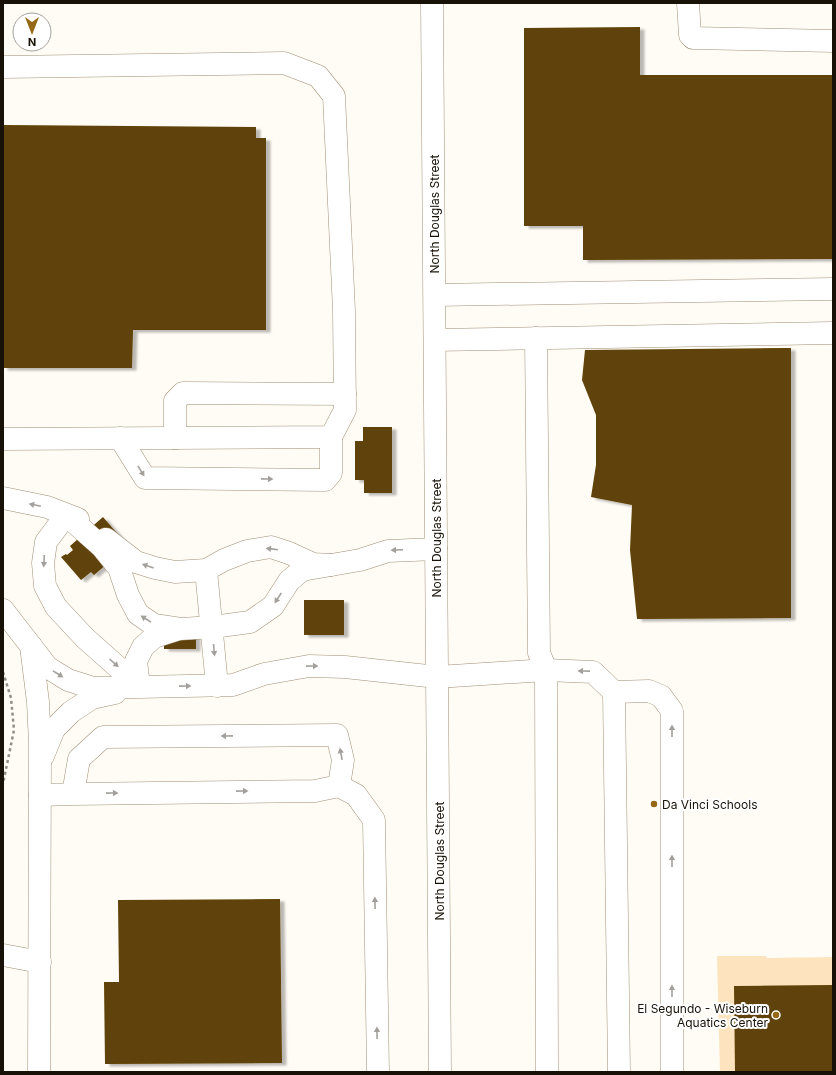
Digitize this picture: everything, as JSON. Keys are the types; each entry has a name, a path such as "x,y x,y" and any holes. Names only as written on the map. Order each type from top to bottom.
{"main road":[{"name":"North Douglas Street","path":"432,3 440,1072"},
{"path":"688,3 690,35 693,38 833,41"},
{"path":"3,67 284,63 318,76 334,96 344,311 345,410 332,437 332,473 325,480 145,478 120,438"},
{"path":"434,294 833,289"},
{"path":"435,340 833,333"},
{"path":"536,338 539,653 546,670 547,1072"},
{"path":"174,438 175,401 183,393 345,394"},
{"path":"3,439 332,437"},
{"path":"4,498 47,507 81,520 136,562 155,568 175,572 206,570 224,560 247,551 271,547 313,564 332,565"},
{"path":"66,514 102,547 119,568 128,595 138,614 154,624 181,629"},
{"path":"66,514 46,542 43,563 45,586 56,607 85,638 139,686"},
{"path":"139,686 136,661 143,648 154,637 181,629 250,622 273,606 289,581 302,570 360,560 388,551 436,549"},
{"path":"206,570 217,686"},
{"path":"3,610 47,667 68,680 93,688 233,685 264,674 309,666 345,667 437,677 546,670 593,672 614,692 649,691 661,696 672,711 672,1072"},
{"path":"31,646 38,702 40,764 39,1072"},
{"path":"40,764 54,729 71,712 92,698 139,686"},
{"path":"614,692 619,1072"},
{"path":"73,794 79,758 103,737 337,734 343,760 339,786"},
{"path":"40,795 315,791 339,786 356,795 374,820 378,1072"},
{"path":"3,955 40,962"}],"path":[{"path":"3,672 11,698 14,730 3,784"}],"shaded area":[{"name":"El Segundo - Wiseburn Aquatics Center","path":"717,956 766,956 767,958 833,957 833,1072 720,1072"}],"building":[{"path":"640,27 640,75 833,75 833,259 583,260 583,226 524,226 524,28"},
{"path":"3,125 256,127 256,138 266,138 266,330 133,330 132,368 3,368"},
{"path":"791,348 791,618 637,619 630,550 632,505 591,497 596,465 596,415 582,380 585,350"},
{"path":"363,427 392,427 392,493 364,493 364,480 355,480 355,441 363,441"},
{"path":"103,517 128,546 94,575 91,572 81,580 61,557 66,554 67,555 73,550 70,546"},
{"path":"304,600 344,600 344,635 304,635"},
{"path":"164,618 196,618 196,649 164,649"},
{"path":"280,899 282,1063 105,1064 104,982 119,982 118,900"},
{"name":"El Segundo - Wiseburn Aquatics Center","path":"833,985 833,1072 735,1072 734,986"}],"place":[{"name":"Da Vinci Schools","path":"654,804"},
{"name":"El Segundo - Wiseburn Aquatics Center","path":"776,1015"}]}
